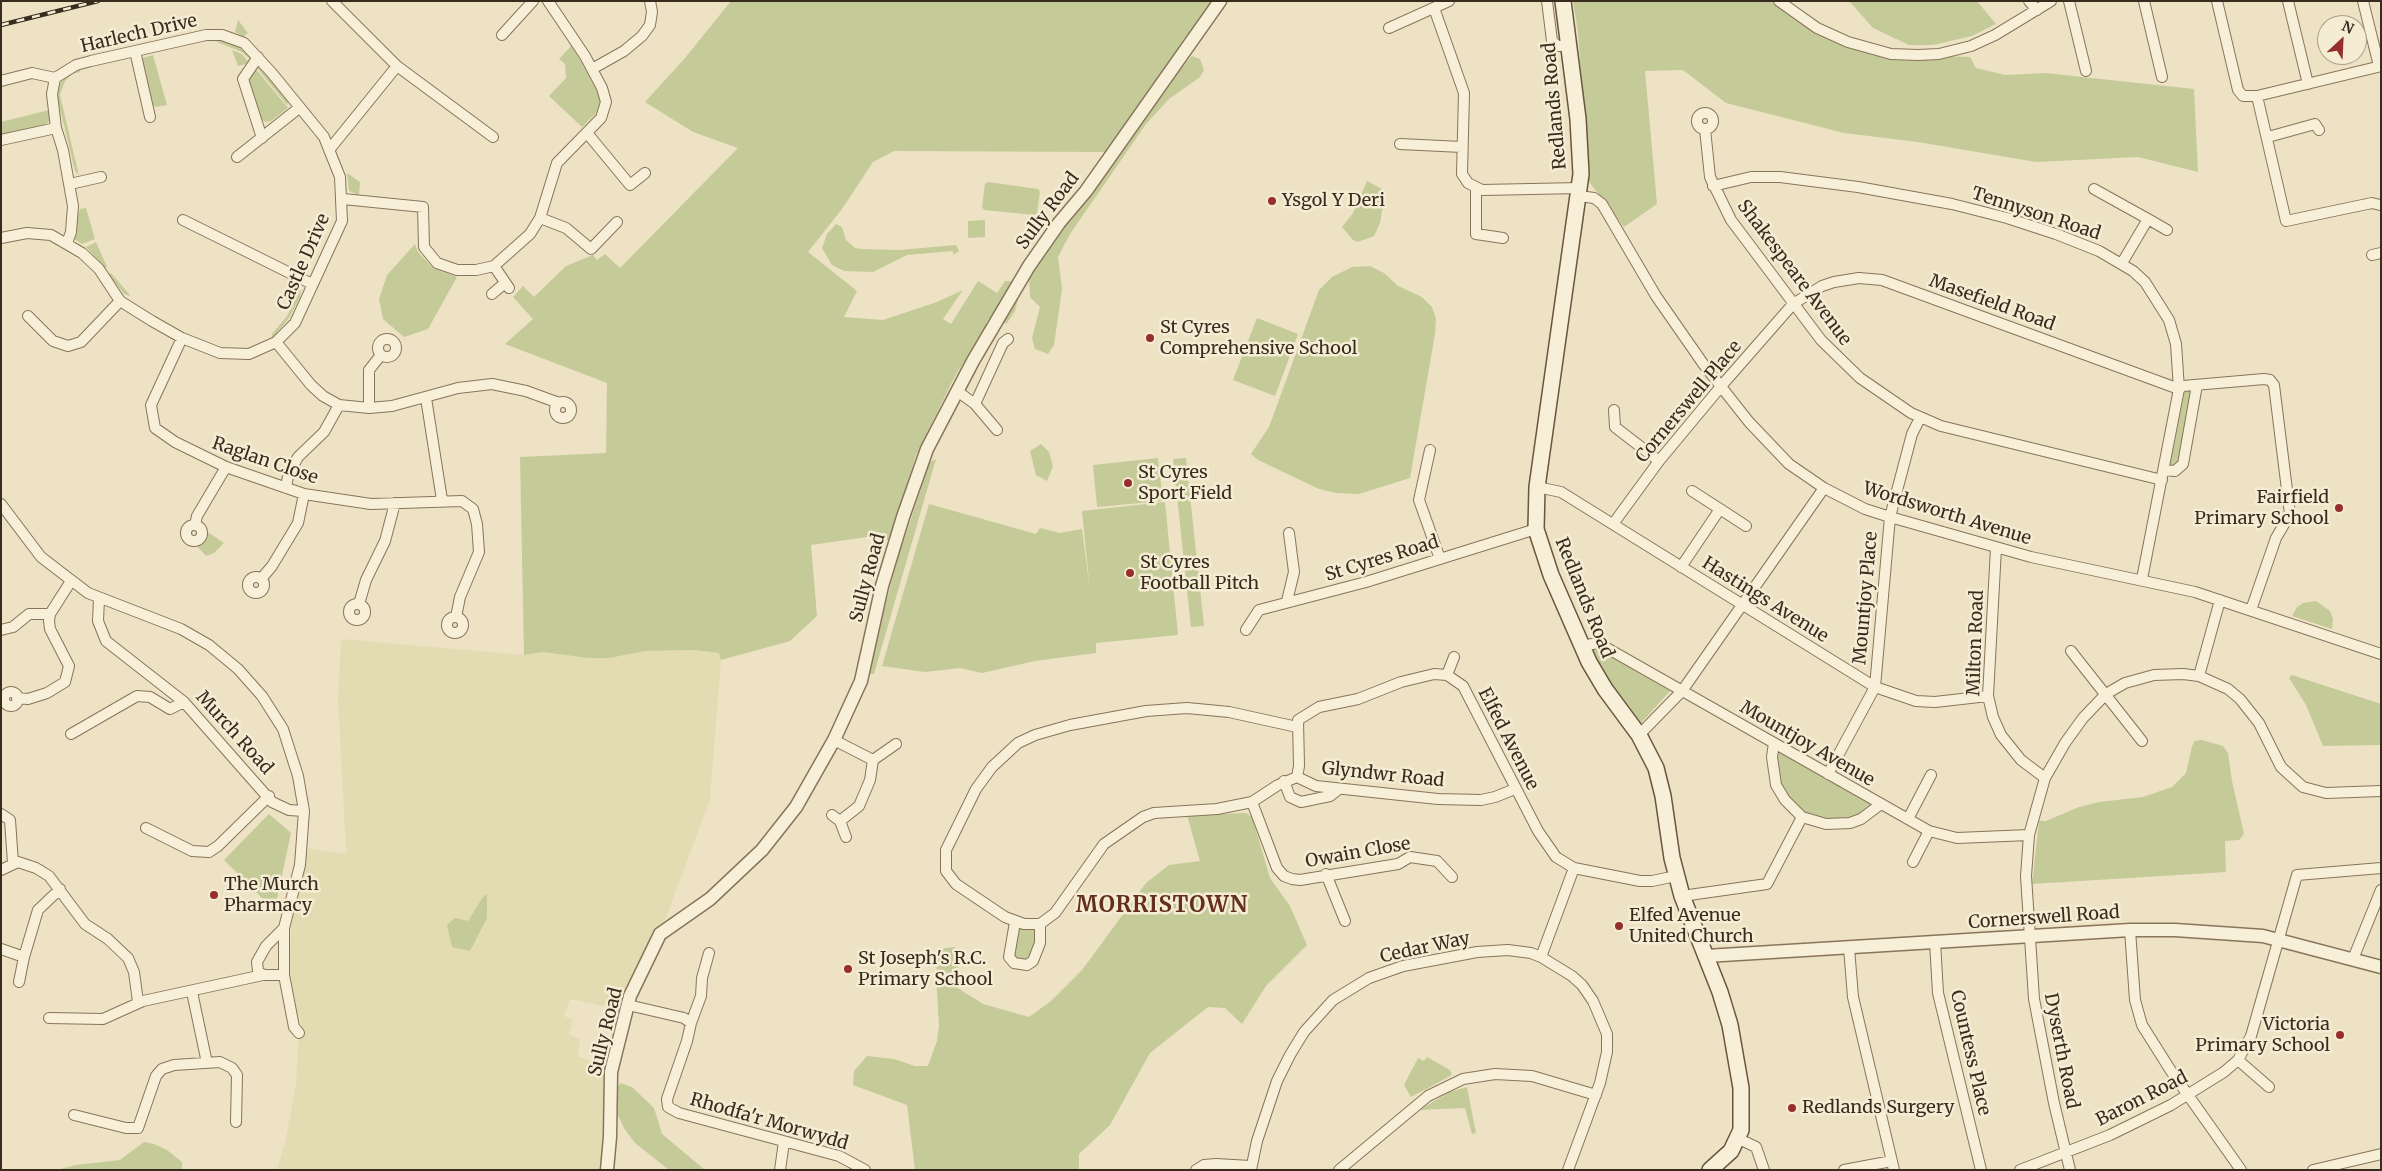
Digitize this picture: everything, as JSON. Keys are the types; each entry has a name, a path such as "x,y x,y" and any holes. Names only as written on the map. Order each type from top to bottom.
{"main road":[{"name":"Redlands Road","path":"1563,1 1580,139 1579,192 1537,487 1536,529 1543,554 1580,646 1597,678 1639,735 1651,756 1660,782 1676,876 1726,1010 1735,1044 1743,1113 1739,1139"},
{"path":"1710,1170 1731,1151 1739,1139"}],"street":[{"path":"332,1 396,66 493,137"},
{"path":"502,34 533,1"},
{"path":"343,199 423,207 424,247 437,263 457,270 476,270 494,266 530,234 540,218 557,163 601,118 606,102 602,88 592,69 561,18 548,1"},
{"path":"592,69 624,51 642,36 650,25 652,12 650,1"},
{"name":"Sully Road","path":"606,1170 610,1137 611,1072 630,996 660,934 710,899 762,850 796,807 834,740 861,681 882,586 903,517 927,449 957,391 1029,266 1058,223 1086,191 1220,1"},
{"path":"1388,28 1449,1"},
{"path":"1547,1 1552,41 1558,46 1569,46"},
{"path":"1779,1 1817,28 1848,42 1891,54 1909,55 1939,54 1971,46 1995,35 2051,1"},
{"path":"2030,1 2037,10"},
{"path":"2069,1 2086,71"},
{"path":"2144,1 2162,77"},
{"path":"2217,1 2238,90 2252,96 2380,66 2363,1"},
{"path":"2288,1 2308,84"},
{"path":"1434,8 1464,93 1462,174 1468,183 1476,189 1476,234 1504,238"},
{"name":"Harlech Drive","path":"55,78 76,65 191,37 222,35"},
{"name":"Castle Drive","path":"1,238 27,233 51,235 67,243 82,252 99,269 120,300 182,338 220,353 249,354 276,342 295,323 342,220 343,199 340,177 324,137 258,57 244,43 222,35"},
{"path":"135,51 150,118"},
{"path":"258,57 243,80 262,138"},
{"path":"329,150 396,66"},
{"path":"1,81 32,73 46,74 55,78 52,94 56,128 70,184 74,211 67,243"},
{"path":"2252,96 2268,136 2286,221 2372,203 2380,205"},
{"path":"237,157 299,108"},
{"path":"2268,136 2315,124 2319,130"},
{"path":"1,140 56,128"},
{"name":"Shakespeare Avenue","path":"1705,129 1708,170 1713,186 1740,233 1821,340 1845,366 1878,392 1920,418 1956,431 2162,480"},
{"path":"587,133 630,185 644,173"},
{"path":"1400,144 1462,147"},
{"path":"70,184 101,177"},
{"name":"Tennyson Road","path":"1713,186 1751,177 1780,177 1926,199 2007,218 2081,244 2122,263 2145,282 2169,320 2176,344 2179,389 2142,579"},
{"path":"2094,188 2167,230"},
{"name":"Wordsworth Avenue","path":"1476,189 1579,192 1594,198 1602,204 1656,296 1721,387 1774,450 1805,476 1824,488 1865,509 1890,517 1996,548 2061,564 2142,579 2220,600 2381,654"},
{"path":"540,218 566,228 591,249 617,222"},
{"path":"2122,263 2148,219"},
{"path":"183,220 312,284"},
{"path":"492,294 507,285 494,266"},
{"name":"Masefield Road","path":"1793,304 1822,286 1834,282 1859,278 1882,280 2179,389"},
{"path":"28,316 53,341 68,346 81,342 120,300"},
{"name":"Cornerswell Place","path":"1613,524 1660,461 1793,304"},
{"name":"Raglan Close","path":"182,338 151,405 155,428 175,442 226,467 304,494 371,504 442,500 462,501 473,509 477,524 479,552 460,597 456,618"},
{"path":"975,404 1003,343 1008,339"},
{"path":"276,342 311,385 339,405 369,408 392,406 458,388 492,384 526,391 559,403"},
{"path":"369,408 369,370 381,355"},
{"path":"2179,389 2183,386 2264,378 2270,380 2274,385 2290,514 2276,538 2250,610"},
{"path":"2164,470 2175,471 2183,464 2197,385"},
{"path":"957,391 975,404 997,430"},
{"path":"426,398 442,500"},
{"path":"286,488 294,464 324,432 339,405"},
{"path":"1614,410 1615,427 1660,461"},
{"name":"Mountjoy Place","path":"1828,774 1874,687 1890,517 1912,434 1920,418"},
{"path":"1430,450 1419,500 1440,559"},
{"path":"196,525 197,516 226,467"},
{"name":"Hastings Avenue","path":"1537,487 1561,492 1874,687 1894,695 1926,702 1988,696"},
{"path":"1639,735 1682,691 1824,488"},
{"path":"1692,491 1746,526"},
{"path":"261,578 272,566 298,523 304,494"},
{"path":"1,504 41,557 71,581 99,599 181,629 209,645 238,669 262,696 283,729 298,776 304,811 300,865 284,928 284,975 294,1027 299,1033"},
{"path":"358,604 366,580 385,542 394,504"},
{"path":"1681,567 1720,509"},
{"name":"St Cyres Road","path":"1246,630 1259,610 1287,601 1366,582 1536,529"},
{"path":"1287,601 1294,572 1289,532"},
{"name":"Milton Road","path":"1996,548 1988,696 1993,717 2001,735 2021,760 2045,778"},
{"path":"3,703 12,706 16,703 17,698 28,698 47,693 65,682 69,666 50,629 50,614 71,581"},
{"name":"Murch Road","path":"99,599 98,621 106,641 184,702 278,806 289,810 304,811"},
{"path":"2199,676 2220,600"},
{"path":"1,630 13,627 29,614 50,614"},
{"name":"Mountjoy Avenue","path":"1580,646 1598,643 1928,831 1957,838 2029,835"},
{"path":"2071,651 2142,740"},
{"path":"1297,777 1284,781 1252,802 1217,810 1154,814 1134,822 1104,844 1055,913 1040,924 1015,922 956,884 949,877 945,864 946,850 976,789 992,767 1018,743 1035,735 1070,725 1146,711 1187,708 1229,712 1297,727 1298,720 1319,707 1358,699 1420,677 1447,675 1454,657"},
{"name":"Dyserth Road","path":"2070,1170 2034,999 2026,886 2029,835 2045,778 2065,743 2083,718 2106,694 2125,683 2154,674 2199,676 2228,689 2240,699 2259,723 2281,767 2303,786 2326,793 2381,791"},
{"name":"Elfed Avenue","path":"1447,675 1463,686 1515,789 1546,844 1561,861 1574,868 1645,881 1676,876"},
{"path":"71,734 137,696 150,697 170,709 184,702"},
{"name":"Glyndwr Road","path":"1297,727 1299,766 1297,777 1316,786 1339,790 1438,799 1481,800 1515,789"},
{"path":"834,740 873,760"},
{"path":"1774,743 1772,758 1776,785 1785,800 1802,817 1826,824 1850,823 1861,819 1881,804"},
{"path":"846,838 836,818 860,806 870,780 873,760 896,744"},
{"path":"1908,819 1931,776"},
{"path":"1284,781 1290,797 1302,802 1330,796 1339,790"},
{"path":"146,828 192,851 209,852 218,846 268,796"},
{"name":"Owain Close","path":"1252,802 1281,873 1292,879 1300,880 1326,874 1398,864 1410,857 1437,861 1452,877"},
{"path":"1,814 10,820 12,863"},
{"path":"1682,896 1766,884 1802,817"},
{"path":"1913,862 1928,831"},
{"path":"1,870 12,863 18,862 36,868 49,876 85,924 108,939 128,958 134,972 138,1002"},
{"path":"1541,957 1574,868"},
{"name":"Baron Road","path":"2020,1170 2110,1135 2188,1095 2224,1072 2238,1060 2251,1036 2297,875 2381,868"},
{"path":"1326,874 1345,921"},
{"path":"19,982 24,957 38,910 60,889"},
{"path":"2353,960 2381,890"},
{"path":"1015,922 1009,956 1014,963 1027,965 1034,961 1040,943 1040,924"},
{"path":"263,975 258,971 257,962 266,946 284,928"},
{"path":"2130,930 2138,1017 2155,1046 2241,1170"},
{"name":"Cornerswell Road","path":"1706,956 2130,930 2225,932 2280,939 2381,967"},
{"name":"Countess Place","path":"1935,942 1938,993 1981,1170"},
{"path":"1844,1170 1893,1165 1853,997 1849,948"},
{"path":"1,949 24,957"},
{"name":"Cedar Way","path":"1251,1168 1274,1090 1290,1055 1304,1032 1333,1000 1377,974 1418,962 1496,950 1520,951 1541,957 1562,968 1582,985 1593,1001 1604,1026 1607,1052 1596,1095 1568,1170"},
{"path":"628,1005 684,1018 691,1023 699,1001 702,978 709,952"},
{"path":"49,1018 102,1019 138,1002 192,992 263,975 284,975"},
{"path":"192,992 208,1063"},
{"name":"Rhodfa'r Morwydd","path":"691,1023 687,1041 666,1099 668,1106 680,1113 839,1156 865,1170"},
{"path":"2238,1060 2269,1087"},
{"path":"74,1115 126,1128 138,1128 156,1076 162,1069 174,1066 220,1062 237,1075 236,1122"},
{"path":"1339,1170 1428,1096 1463,1079 1495,1074 1532,1076 1596,1095"},
{"path":"1739,1139 1756,1147 1764,1170"},
{"path":"780,1170 784,1142"},
{"path":"2313,1170 2381,1154"},
{"path":"1196,1170 1204,1165 1216,1164 1251,1168"}],"shaded area":[{"path":"341,639 524,655 543,652 588,658 610,658 645,651 694,650 720,653 710,799 660,934 630,996 603,1006 570,999 564,1016 573,1020 569,1034 580,1039 578,1057 610,1065 601,1170 277,1170 286,1139 296,1083 299,1033 302,1024 297,1012 290,976 291,926 308,848 346,854 338,699"}],"green space":[{"path":"731,1 1213,1 1184,39 1121,135 1106,152 894,151 873,162 842,209 808,252 857,291 844,317 883,320 937,302 963,290 943,319 951,324 978,281 997,293 1005,281 1012,281 1014,283 1010,294 1018,299 1015,311 1007,323 1001,324 996,319 988,319 986,325 995,325 998,332 992,344 984,344 979,337 954,378 916,455 890,542 881,535 811,545 817,616 790,641 721,660 719,653 694,650 645,651 610,658 588,658 543,652 524,655 520,457 606,453 607,383 505,344 533,319 513,297 523,286 534,297 566,266 593,255 597,260 605,254 620,268 738,148 693,132 645,102 685,58"},
{"path":"1573,1 1771,1 1813,29 1866,53 1970,57 1976,68 2005,75 2045,73 2194,89 2198,172 2138,157 2036,162 1918,142 1844,133 1726,103 1683,70 1645,71 1657,204 1624,227 1586,178 1578,32"},
{"path":"1849,1 1977,1 1996,24 1972,36 1933,45 1909,45 1873,28"},
{"path":"238,20 248,33 243,37 235,32"},
{"path":"216,39 241,46 252,56 251,60 242,52 217,42"},
{"path":"572,45 597,91 600,102 599,110 582,127 549,96 566,78 565,64 559,59"},
{"path":"232,50 242,54 249,63 238,66"},
{"path":"153,55 167,105 156,107 152,104 142,58"},
{"path":"1192,56 1200,59 1204,70 1200,77 1169,99 1146,124 1070,234 1058,257 1062,289 1054,345 1048,354 1035,349 1032,338 1040,307 1030,297 1028,255 1053,231 1107,168 1168,84"},
{"path":"255,68 288,108 271,121 265,122 261,118 249,85 248,78"},
{"path":"257,68 264,69 287,99 288,106"},
{"path":"80,69 80,72 72,74 65,81 60,95 79,176 75,171 57,96 59,85 65,77"},
{"path":"49,110 49,121 46,124 1,136 1,122"},
{"path":"347,173 360,182 359,195 349,191"},
{"path":"1367,181 1382,189 1384,200 1380,223 1374,236 1358,242 1353,240 1342,227 1353,213"},
{"path":"988,182 1038,189 1040,192 1037,213 1035,215 984,210 982,207 985,184"},
{"path":"86,208 95,239 82,244 74,239 72,233 80,209"},
{"path":"985,220 985,237 968,238 968,221"},
{"path":"836,224 842,227 846,240 855,248 899,250 956,245 959,251 953,255 953,251 907,255 873,272 844,271 832,265 822,248 827,234"},
{"path":"96,242 107,267 105,268 86,247"},
{"path":"415,244 418,252 433,268 457,277 428,329 404,337 383,319 379,299 387,275"},
{"path":"1370,266 1384,273 1398,286 1422,297 1432,307 1436,319 1435,334 1410,478 1359,494 1336,493 1319,489 1258,460 1251,454 1269,427 1319,290 1332,277 1352,267"},
{"path":"111,273 130,296 124,294 109,275"},
{"path":"301,288 300,297 289,318 272,338 272,334 287,316"},
{"path":"1257,318 1298,334 1275,396 1233,380"},
{"path":"2185,389 2192,390 2180,463 2172,467 2170,465"},
{"path":"1041,444 1049,452 1053,466 1047,481 1036,475 1030,451"},
{"name":"St Cyres Sport Field","path":"1158,458 1163,501 1097,507 1093,465"},
{"path":"1186,458 1204,626 1191,627 1173,459"},
{"path":"936,459 874,674 867,674 897,561 930,462"},
{"path":"1165,502 1178,635 1096,643 1096,653 1035,661 982,673 960,668 925,672 882,666 929,504 1036,534 1040,528 1060,533 1082,529 1090,591 1082,511"},
{"path":"206,531 224,543 214,553 206,556 194,543 199,543 204,539"},
{"path":"2316,601 2330,611 2333,619 2332,629 2292,616 2297,607 2303,603"},
{"path":"1590,645 1670,691 1641,723 1622,704 1599,667"},
{"path":"2292,675 2381,704 2381,745 2323,746 2306,705 2289,678"},
{"path":"2202,740 2223,746 2228,753 2232,781 2244,834 2239,840 2225,841 2226,872 2032,884 2039,821 2046,821 2079,807 2099,802 2143,797 2172,787 2186,773 2192,746 2195,741"},
{"path":"1779,750 1870,803 1870,808 1856,817 1829,821 1802,812 1781,788 1776,768"},
{"path":"1246,813 1252,817 1270,878 1290,906 1307,945 1266,986 1242,1024 1225,1008 1208,1007 1150,1053 1110,1125 1079,1154 1079,1170 915,1170 907,1105 853,1085 854,1071 867,1056 894,1059 915,1066 928,1066 937,1041 939,1026 936,975 938,949 955,947 958,969 956,987 983,1004 1029,1017 1051,1001 1082,970 1146,883 1169,865 1200,861 1187,815"},
{"path":"269,814 291,833 276,904 268,904 224,860"},
{"path":"487,894 487,918 470,951 452,947 447,925 455,918 468,921 483,897"},
{"path":"1019,929 1036,929 1038,936 1029,961 1015,959 1013,953"},
{"path":"1427,1057 1450,1070 1452,1075 1411,1097 1404,1085 1418,1058 1424,1061"},
{"path":"620,1083 632,1087 654,1108 662,1134 705,1170 669,1170 635,1143 624,1128 611,1101"},
{"path":"1467,1087 1476,1133 1472,1134 1465,1108 1419,1110 1450,1092"},
{"path":"144,1142 167,1150 182,1162 182,1170 56,1170 76,1165 120,1160"}],"railway":[{"path":"1,25 98,1"}],"place":[{"name":"Ysgol Y Deri","path":"1272,201"},
{"name":"St Cyres Comprehensive School","path":"1150,338"},
{"name":"St Cyres Sport Field","path":"1128,483"},
{"name":"Fairfield Primary School","path":"2339,508"},
{"name":"St Cyres Football Pitch","path":"1130,573"},
{"name":"The Murch Pharmacy","path":"214,895"},
{"name":"Elfed Avenue United Church","path":"1619,926"},
{"name":"St Joseph's R.C. Primary School","path":"848,969"},
{"name":"Victoria Primary School","path":"2340,1035"},
{"name":"Redlands Surgery","path":"1792,1108"}],"district":[{"name":"MORRISTOWN","path":"1162,906"}]}
